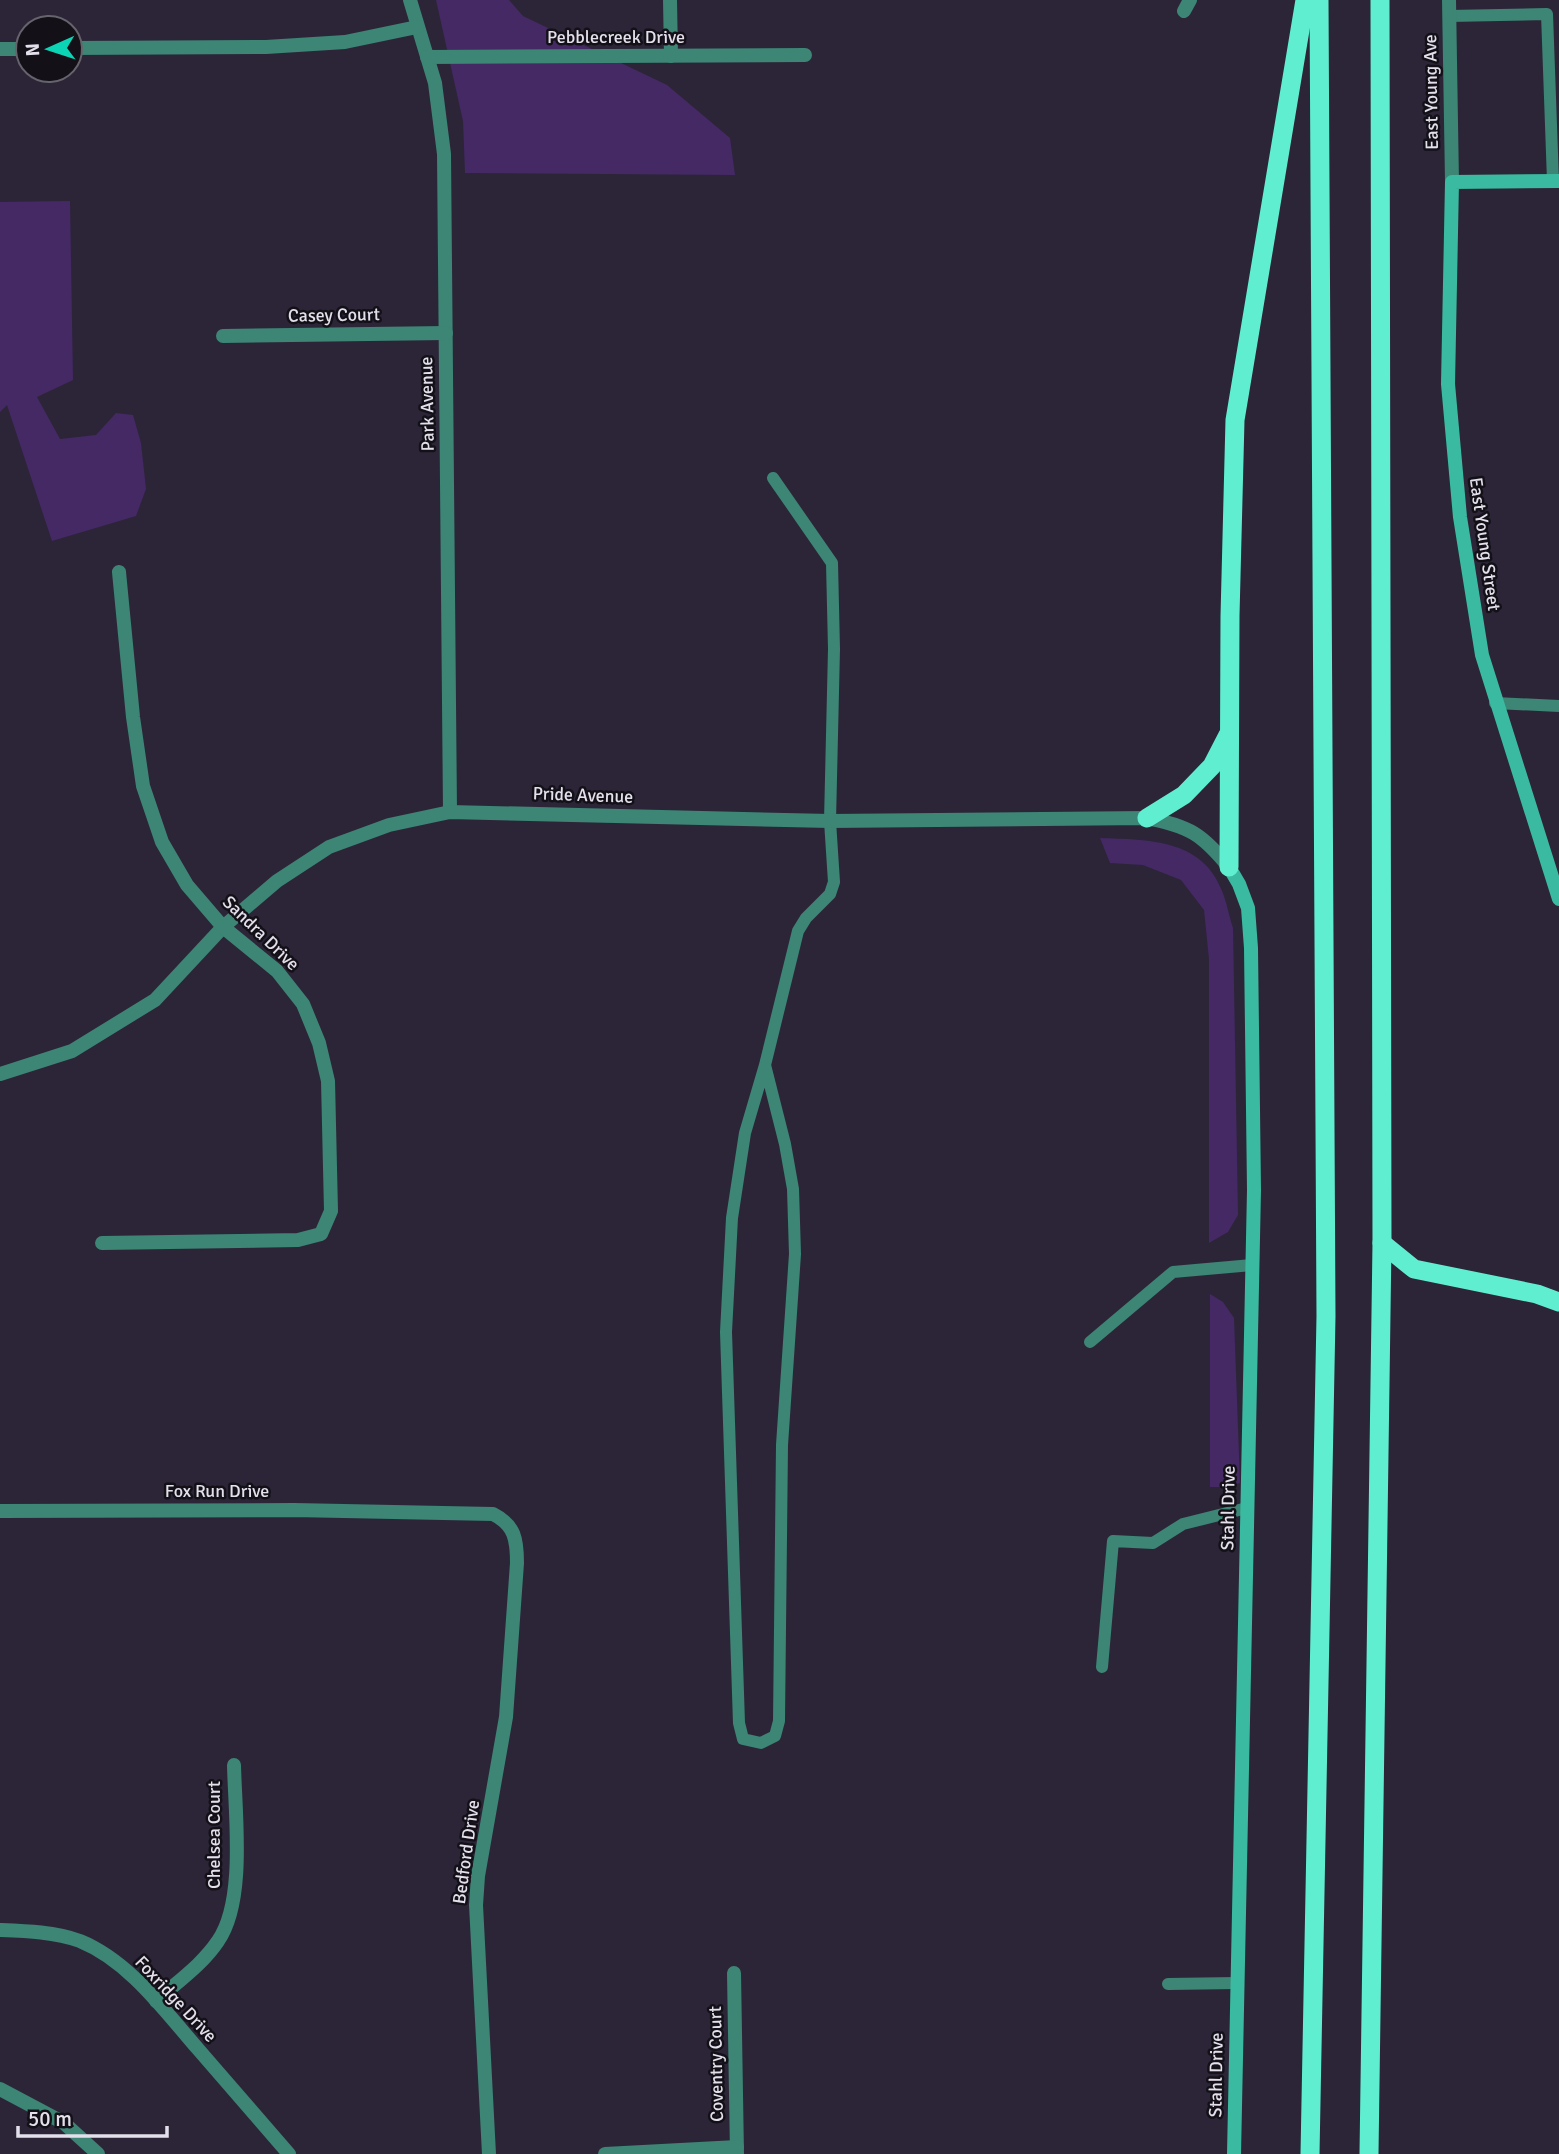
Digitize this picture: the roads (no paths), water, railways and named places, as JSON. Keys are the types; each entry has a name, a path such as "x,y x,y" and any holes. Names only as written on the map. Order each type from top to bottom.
{"highway":[{"path":"1229,867 1234,420 1305,0"},
{"path":"1310,2154 1326,1316 1318,0"},
{"path":"1368,2154 1382,1243 1380,0"},
{"path":"1147,818 1184,795 1212,766 1230,731"},
{"path":"1382,1243 1414,1269 1537,1294 1559,1302"}],"main road":[{"path":"1452,183 1556,181"},
{"name":"East Young Street","path":"1452,183 1449,397 1460,517 1482,654 1495,703 1559,900"},
{"name":"Stahl Drive","path":"1229,867 1248,908 1251,948 1254,1190 1234,2154"}],"street":[{"name":"Park Avenue","path":"410,0 435,83 444,153 450,812"},
{"path":"670,0 671,56"},
{"name":"East Young Ave","path":"1449,0 1452,183"},
{"path":"84,48 266,47 345,42 417,27"},
{"name":"Pebblecreek Drive","path":"427,57 805,55"},
{"name":"Casey Court","path":"223,336 446,333"},
{"name":"Sandra Drive","path":"102,1243 298,1240 321,1234 331,1211 328,1081 319,1042 303,1004 277,971 223,927 187,885 162,842 143,786 133,717 119,572"},
{"name":"Pride Avenue","path":"0,1073 72,1051 155,1000 223,927 276,881 329,847 389,825 450,812 830,821 1147,818 1172,823 1196,833 1229,867"},
{"name":"Fox Run Drive","path":"0,1511 294,1510 494,1514 513,1530 517,1556"},
{"name":"Bedford Drive","path":"489,2154 476,1905 478,1876 506,1717 517,1556"},
{"name":"Chelsea Court","path":"156,2001 201,1961 219,1940 230,1919 237,1871 234,1765"},
{"name":"Foxridge Drive","path":"0,1930 56,1935 79,1941 101,1952 128,1972 289,2154"},
{"name":"Coventry Court","path":"734,1973 737,2150"},
{"path":"0,2090 64,2123 98,2154"},
{"path":"605,2154 737,2150"}],"lane":[{"path":"1449,16 1547,14 1554,53 1556,181"},
{"path":"765,1065 785,1144 793,1189 794,1254 782,1445 779,1721 775,1736 761,1743 743,1739 739,1723 726,1332 734,1206 746,1133 798,931 806,918 830,894 834,882 830,821 834,649 832,563 773,478"},
{"path":"1495,703 1559,706"},
{"path":"1090,1342 1174,1272 1252,1265"},
{"path":"1102,1667 1113,1541 1153,1544 1183,1524 1247,1508"},
{"path":"1168,1984 1237,1983"}]}
